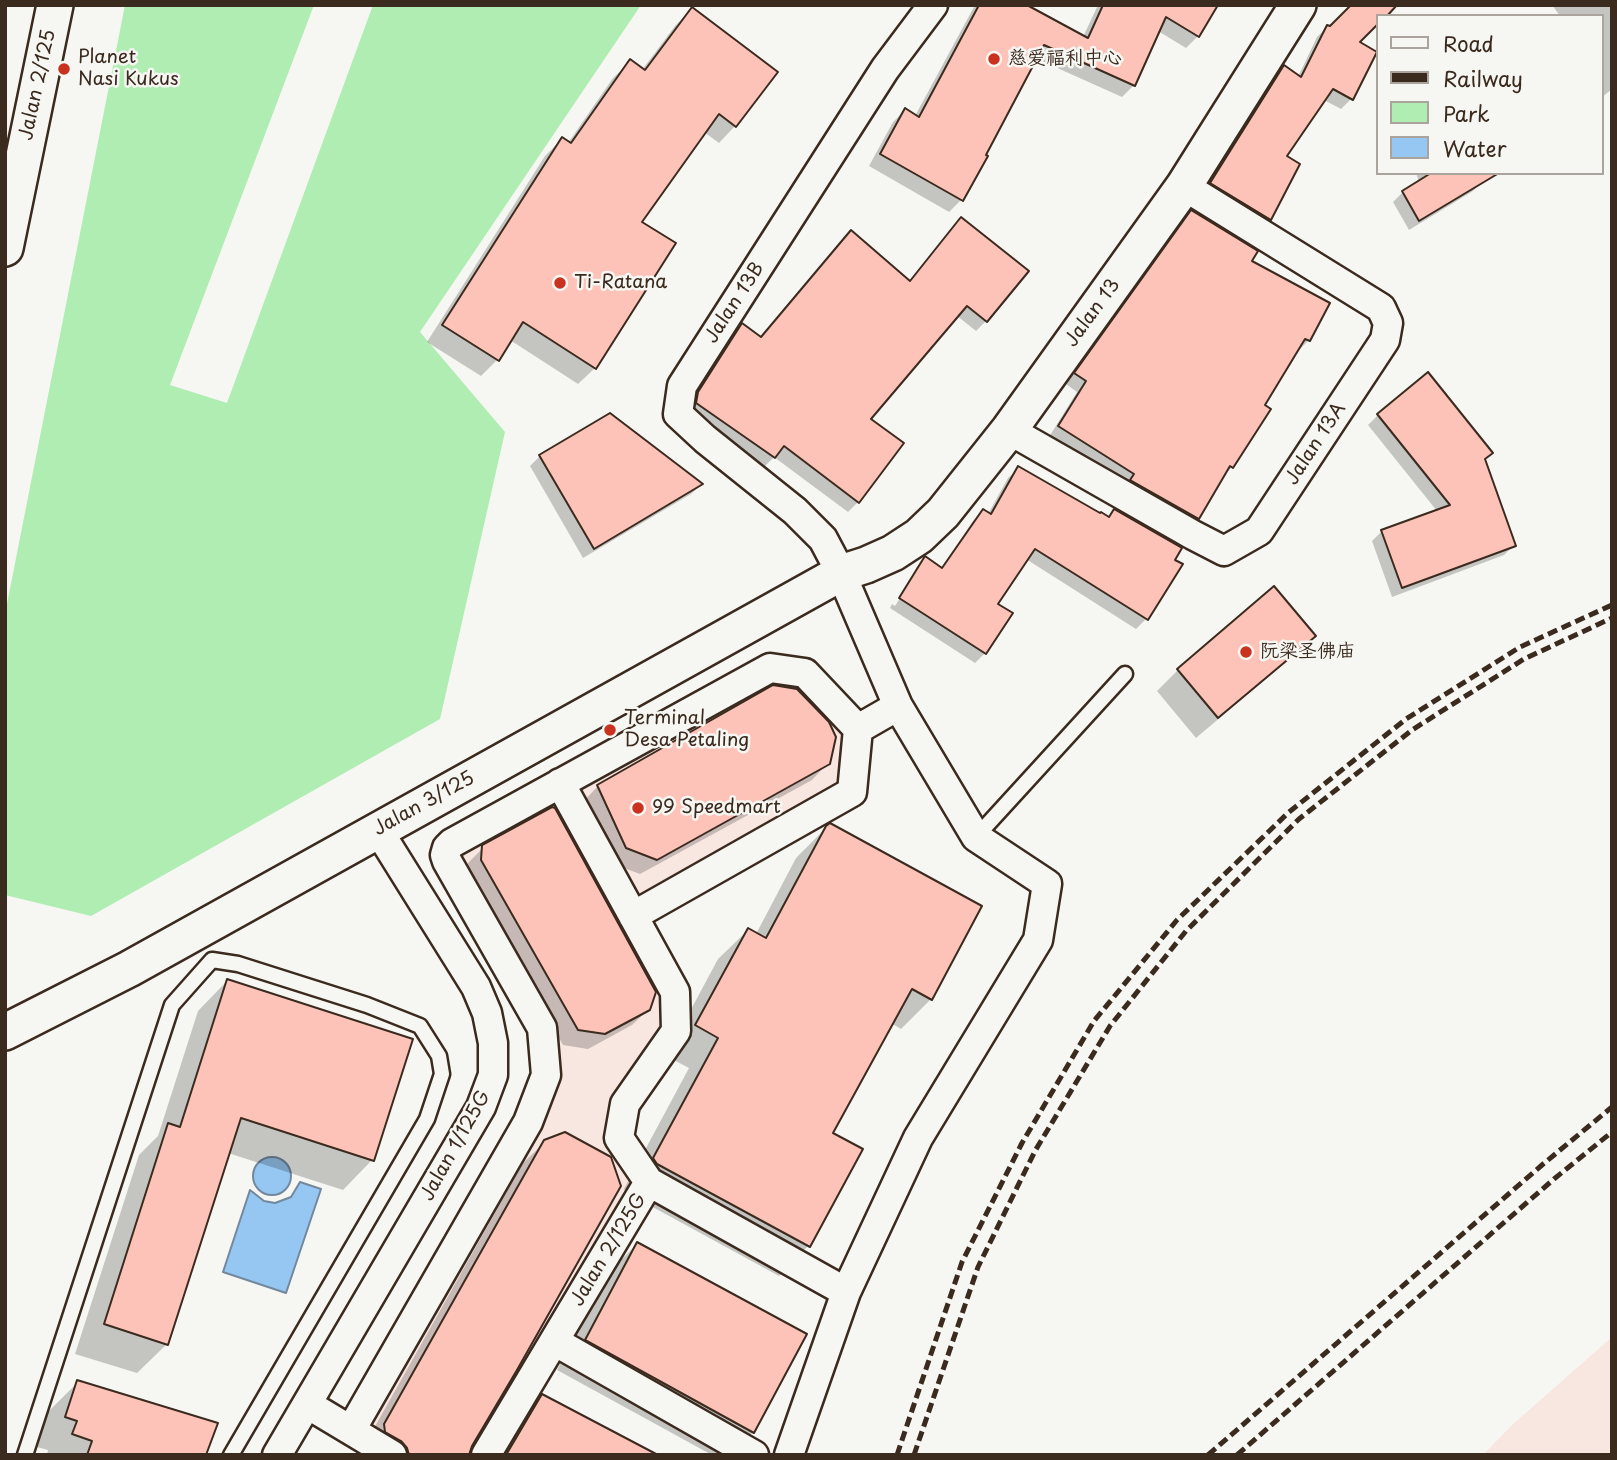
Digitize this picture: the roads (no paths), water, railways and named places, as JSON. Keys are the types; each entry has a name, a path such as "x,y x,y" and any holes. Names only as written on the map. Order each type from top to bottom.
{"street":[{"name":"Jalan 2/125","path":"5,247 55,5"},
{"name":"Jalan 13B","path":"841,573 823,539 795,511 678,414 682,386 885,69 933,5"},
{"name":"Jalan 13","path":"841,573 893,553 919,536 943,513 1009,430 1184,186 1298,5"},
{"name":"Jalan 13A","path":"1009,430 1224,551 1259,531 1385,340 1388,323 1381,308 1184,186"},
{"path":"789,1455 846,1292 918,1138 1038,940 1047,884 976,837 898,706 841,573"},
{"name":"Jalan 3/125","path":"5,1032 129,969 841,573"},
{"path":"351,1430 528,1122 546,1075 542,1028 447,861 447,848 770,668 805,673 858,729 852,792 633,916"},
{"path":"858,729 898,706"},
{"name":"Jalan 2/125G","path":"486,1455 649,1182 619,1138 625,1104 676,1031 675,992 560,783"},
{"name":"Jalan 1/125G","path":"277,1455 481,1107 493,1075 493,1043 476,987 378,830"},
{"path":"649,1182 846,1292"},
{"path":"554,1341 754,1455"},
{"path":"307,1404 392,1455"}],"lane":[{"path":"976,837 1125,674"},
{"path":"25,1455 173,1005 212,960 238,964 367,1004 420,1026 439,1056 442,1074 427,1119 231,1455"}],"water":[{"path":"272,1157 286,1162 291,1176 286,1190 272,1195 258,1190 253,1176 258,1162"},
{"path":"300,1182 321,1189 286,1293 223,1272 250,1190 264,1201 275,1203 291,1197"}],"railway":[{"path":"897,1455 962,1262 1022,1143 1094,1021 1177,920 1289,812 1406,719 1520,647 1612,605"},
{"path":"914,1455 978,1267 1035,1151 1110,1026 1186,931 1299,819 1412,730 1524,659 1612,618"},
{"path":"1208,1455 1612,1107"},
{"path":"1237,1455 1554,1179 1612,1132"}],"place":[{"name":"慈爱福利中心","path":"994,59"},
{"name":"Planet Nasi Kukus","path":"64,69"},
{"name":"Ti-Ratana","path":"560,283"},
{"name":"阮梁圣佛庙","path":"1246,652"},
{"name":"Terminal Desa Petaling","path":"610,730"},
{"name":"99 Speedmart","path":"638,808"}]}
